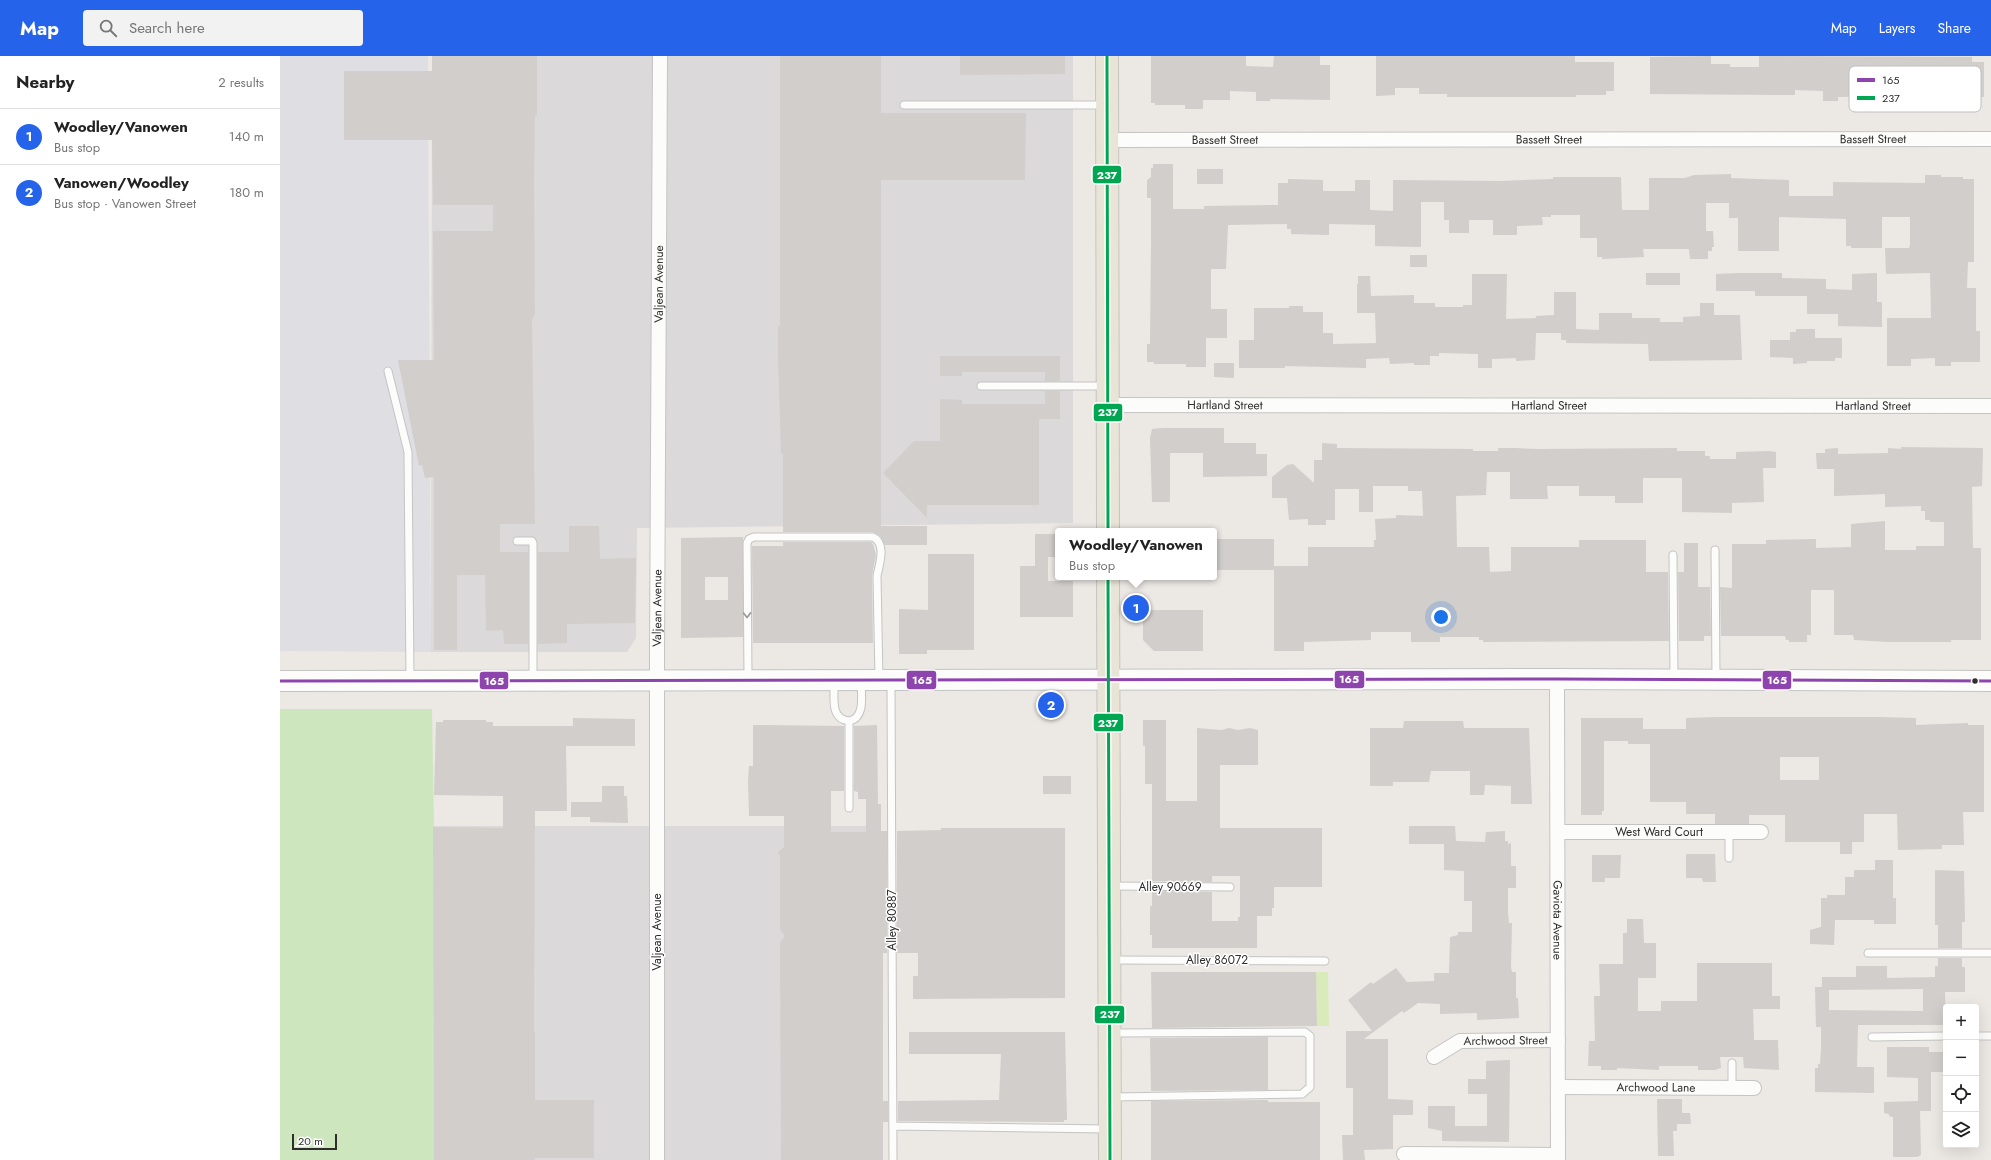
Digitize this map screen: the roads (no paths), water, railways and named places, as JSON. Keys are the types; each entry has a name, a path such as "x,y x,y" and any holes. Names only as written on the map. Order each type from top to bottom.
{"main road":[{"path":"1107,56 1108,528"},
{"path":"1108,580 1110,1160"},
{"path":"280,682 1109,680 1991,681"}],"street":[{"name":"Valjean Avenue","path":"657,1160 657,681 660,56"},
{"name":"Bassett Street","path":"1107,140 1991,138"},
{"name":"Hartland Street","path":"1107,395 1991,406"},
{"name":"Gaviota Avenue","path":"1557,680 1558,1157"},
{"name":"West Ward Court","path":"1558,832 1761,832"},
{"name":"Archwood Street","path":"1434,1057 1460,1041 1558,1040"},
{"name":"Archwood Lane","path":"1558,1087 1754,1088"},
{"path":"1404,1154 1558,1157"}],"lane":[{"path":"904,105 1107,105"},
{"path":"388,371 408,452 410,682"},
{"path":"981,386 1107,395"},
{"path":"748,682 746,576 747,544 749,539 754,537 873,537 881,544 880,568 877,576 877,681 861,709 859,716 854,720 843,720 837,716 835,710 834,681"},
{"path":"517,541 532,541 533,543 533,682"},
{"path":"1714,550 1716,680"},
{"path":"1673,555 1674,680"},
{"name":"Alley 80887","path":"877,681 893,1160"},
{"path":"849,721 849,808"},
{"path":"1729,832 1729,858"},
{"name":"Alley 90669","path":"1110,886 1230,887"},
{"path":"1868,953 1991,953"},
{"name":"Alley 86072","path":"1110,960 1325,961"},
{"path":"1110,1033 1305,1032 1310,1036 1310,1087 1302,1094 1145,1095 1110,1097"},
{"path":"1872,1037 1943,1036"},
{"path":"1979,1036 1991,1036"},
{"path":"1732,1063 1732,1088"},
{"path":"893,1126 1110,1129"}],"place":[{"name":"Woodley/Vanowen","path":"1136,608"},
{"name":"Vanowen/Woodley","path":"1051,705"}]}
